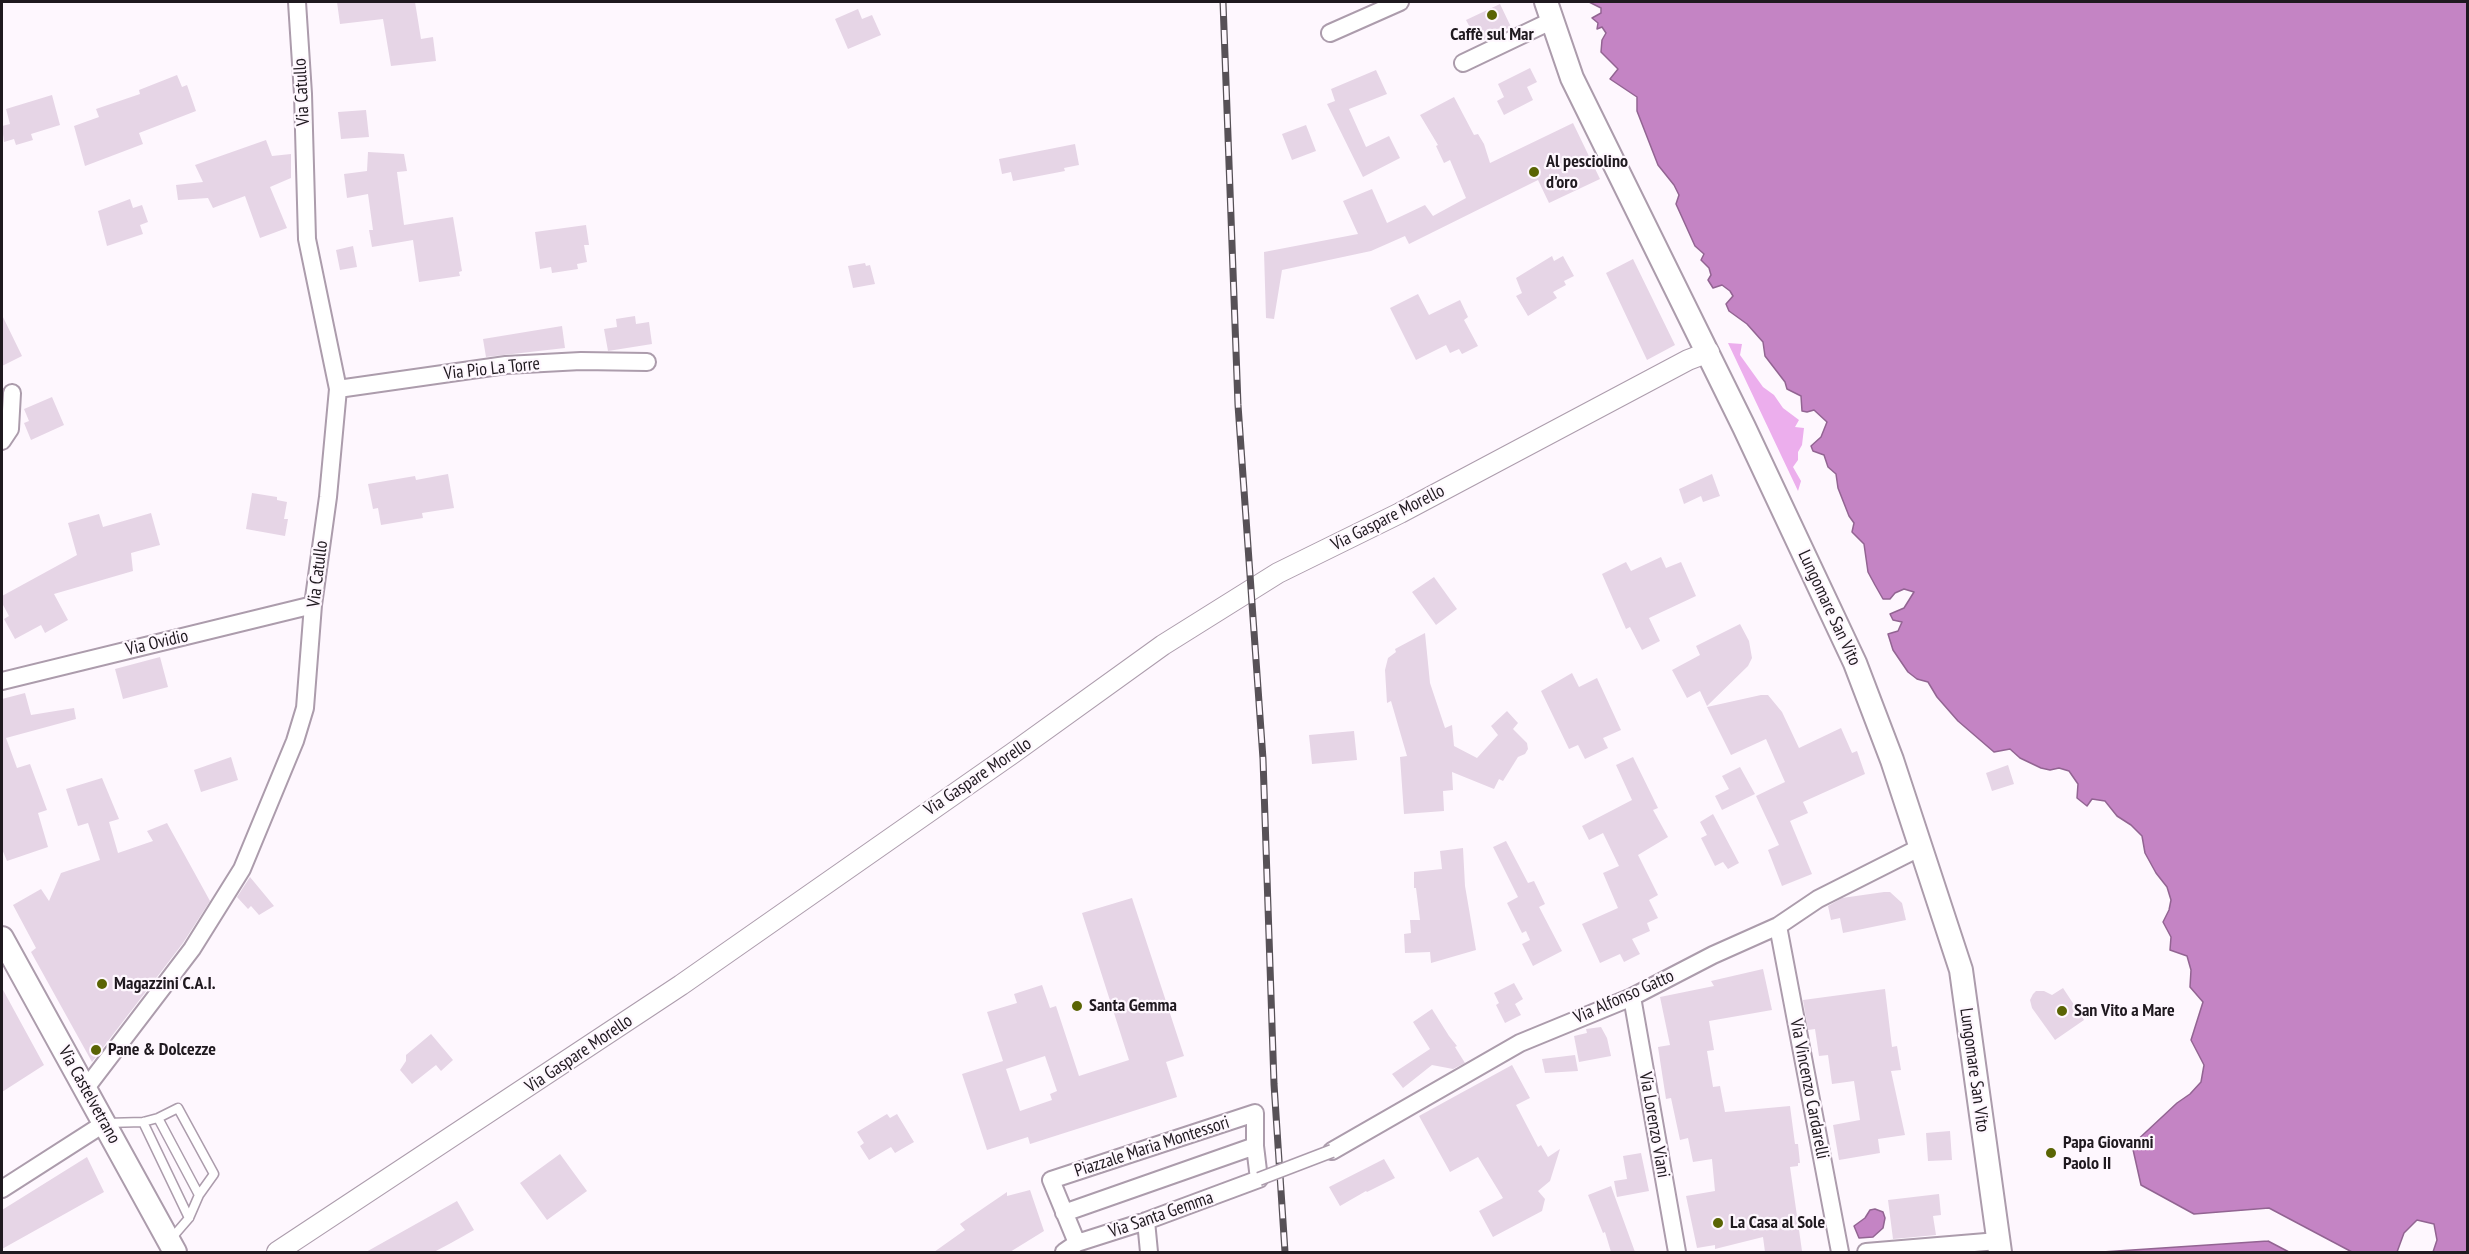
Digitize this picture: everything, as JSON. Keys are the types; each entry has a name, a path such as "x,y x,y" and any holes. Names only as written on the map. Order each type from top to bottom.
{"main road":[{"name":"Lungomare San Vito","path":"1548,11 1577,88 1709,352 1855,663 1892,760 1919,848 1961,970 1999,1247"},
{"name":"Via Castelvetrano","path":"2,938 172,1246"}],"street":[{"name":"Via Catullo","path":"86,1088 192,949 242,869 295,741 305,708 313,605 328,497 338,389 307,240 303,94 297,2"},
{"path":"1330,33 1400,2"},
{"path":"1464,63 1548,11"},
{"name":"Via Gaspare Morello","path":"277,1252 681,986 1163,645 1278,573 1400,513 1688,360 1709,352"},
{"name":"Via Pio La Torre","path":"338,389 506,365 581,361 647,362"},
{"path":"2,441 10,429 12,393"},
{"name":"Via Ovidio","path":"2,681 313,605"},
{"name":"Via Alfonso Gatto","path":"1332,1151 1520,1043 1632,997 1713,955 1778,926 1818,899 1919,848"},
{"name":"Via Vincenzo Cardarelli","path":"1778,926 1840,1252"},
{"name":"Via Lorenzo Viani","path":"1632,997 1677,1252"},
{"name":"Piazzale Maria Montessori","path":"1070,1248 1064,1213 1051,1180 1255,1113 1255,1146 1259,1179"},
{"path":"2,1189 105,1123"},
{"name":"Piazzale Maria Montessori","path":"1064,1213 1255,1146"},
{"path":"1259,1179 1332,1151"},
{"name":"Via Santa Gemma","path":"1070,1248 1259,1179"},
{"path":"1146,1221 1149,1252"},
{"path":"1866,1252 1999,1247"}],"lane":[{"path":"105,1123 143,1122 159,1118 178,1108 214,1174 199,1195 189,1218 172,1246"},
{"path":"159,1118 199,1195"},
{"path":"143,1122 189,1218"}],"shaded area":[{"path":"1589,2 2467,2 2467,1252 2433,1252 2437,1240 2434,1224 2417,1220 2404,1233 2397,1252 2352,1252 2269,1208 2194,1214 2141,1185 2132,1145 2201,1082 2204,1065 2191,1040 2203,1002 2190,987 2191,970 2187,956 2170,950 2171,937 2163,922 2171,900 2167,887 2145,853 2142,836 2117,816 2105,801 2092,799 2087,806 2077,798 2078,784 2069,771 2059,768 2050,770 2041,768 2020,758 2010,749 1994,752 1958,721 1937,697 1928,682 1917,679 1908,672 1893,650 1888,634 1898,631 1902,622 1893,620 1890,614 1904,608 1914,592 1904,589 1895,593 1890,599 1883,599 1875,585 1868,572 1864,544 1852,532 1854,523 1838,488 1836,474 1828,467 1824,455 1813,451 1811,446 1821,437 1827,422 1814,410 1802,411 1801,396 1787,389 1785,382 1765,356 1763,342 1747,324 1729,311 1726,304 1733,296 1730,291 1722,285 1713,288 1708,280 1711,275 1709,268 1701,260 1704,254 1695,246 1676,204 1679,195 1674,185 1658,165 1637,111 1637,97 1610,79 1618,69 1601,52 1602,40 1606,33 1602,27 1597,29 1598,23 1592,18 1601,13 1601,8"},
{"path":"1728,343 1742,344 1740,355 1763,387 1774,395 1783,408 1799,420 1795,427 1804,428 1798,460 1793,467 1801,481 1798,491"},
{"path":"1870,1210 1883,1212 1885,1218 1883,1228 1873,1237 1859,1238 1854,1226 1865,1218"},
{"path":"2268,1241 2289,1252 2102,1252"}],"building":[{"path":"337,2 415,2 421,39 433,37 436,61 391,66 383,19 340,24"},
{"name":"Caffè sul Mar","path":"1500,4 1511,27 1480,42 1466,20"},
{"path":"858,9 862,19 872,15 881,35 848,49 835,19"},
{"path":"1530,68 1537,82 1527,87 1533,100 1504,115 1497,101 1504,97 1498,84"},
{"path":"1376,70 1387,94 1349,109 1366,147 1389,136 1400,158 1363,177 1327,104 1335,101 1331,89"},
{"path":"177,75 182,87 187,85 196,111 139,133 143,144 85,166 74,126 99,117 96,109 140,94 139,90"},
{"path":"52,95 60,125 31,134 33,140 16,145 14,139 4,142 2,126 10,124 6,109"},
{"path":"1454,97 1474,135 1478,134 1484,144 1490,163 1573,123 1600,179 1549,203 1538,180 1409,244 1405,236 1371,251 1282,270 1274,319 1266,318 1264,252 1358,234 1343,201 1372,189 1387,223 1425,205 1433,216 1466,198 1450,160 1444,163 1436,146 1438,145 1420,115"},
{"path":"366,110 369,137 341,139 338,112"},
{"path":"1306,125 1316,151 1292,160 1282,134"},
{"path":"266,140 272,156 291,154 291,178 270,187 287,228 260,238 245,196 213,208 208,198 178,200 176,185 203,182 195,165"},
{"path":"1075,144 1079,165 1064,168 1065,171 1013,181 1011,172 1002,174 999,159"},
{"path":"368,152 404,154 407,171 397,172 404,225 453,217 462,271 459,272 460,276 419,282 413,240 372,247 369,230 373,230 368,194 347,198 344,174 367,171"},
{"path":"130,199 133,208 142,205 148,222 140,225 143,234 107,246 98,211"},
{"path":"586,225 589,245 584,245 587,262 577,264 578,269 552,273 551,267 540,269 535,232"},
{"path":"353,246 357,267 340,270 336,250"},
{"path":"1552,256 1554,261 1563,256 1574,276 1564,281 1566,285 1553,292 1557,298 1528,316 1516,296 1522,293 1516,278"},
{"path":"1633,259 1675,345 1647,360 1606,273"},
{"path":"865,263 866,266 870,265 875,284 853,288 848,266"},
{"path":"1418,294 1429,315 1460,300 1468,317 1464,320 1478,346 1462,354 1459,349 1450,353 1446,345 1416,360 1390,308"},
{"path":"2,315 22,356 2,366"},
{"path":"635,316 636,324 649,322 652,344 608,351 604,329 617,327 616,319"},
{"path":"562,326 565,348 486,357 483,339"},
{"path":"52,397 64,425 31,440 24,423 29,421 24,409"},
{"path":"448,474 454,508 422,513 423,518 381,525 378,508 373,509 368,484 415,476 416,480"},
{"path":"1712,474 1720,496 1703,502 1701,496 1684,504 1679,489"},
{"path":"252,493 277,497 277,500 287,502 284,519 288,519 285,536 246,529"},
{"path":"151,513 160,545 131,553 133,571 54,594 68,620 45,633 41,625 15,639 4,619 9,616 2,603 2,596 77,555 68,523 99,514 103,527"},
{"path":"1661,557 1666,568 1681,562 1696,596 1649,618 1660,641 1642,650 1630,627 1626,629 1602,574 1626,562 1631,571"},
{"path":"1434,577 1457,609 1436,625 1412,592"},
{"path":"1740,624 1749,641 1752,658 1748,666 1707,706 1700,691 1687,698 1672,670 1700,655 1696,646"},
{"path":"1425,633 1430,683 1445,728 1452,725 1454,746 1477,758 1498,735 1491,726 1507,711 1518,723 1513,729 1527,743 1528,749 1525,754 1518,757 1503,781 1499,779 1494,789 1452,772 1453,790 1443,791 1444,811 1404,814 1400,757 1407,756 1391,701 1387,703 1385,670 1388,658 1396,652 1395,649"},
{"path":"160,657 168,687 123,699 115,669"},
{"path":"1572,673 1579,687 1597,678 1621,730 1603,738 1608,748 1585,759 1578,745 1569,749 1541,691"},
{"path":"25,693 31,715 74,708 76,719 6,738 17,768 30,764 47,810 38,813 48,847 7,861 2,849 2,699"},
{"path":"1768,695 1782,712 1799,748 1841,728 1852,753 1857,751 1865,774 1803,802 1808,813 1790,821 1812,874 1782,886 1768,850 1779,845 1756,796 1785,782 1766,739 1731,755 1707,707"},
{"path":"1354,731 1357,760 1312,764 1309,735"},
{"path":"231,757 238,780 201,792 194,770"},
{"path":"1633,757 1658,808 1653,810 1668,837 1638,855 1658,895 1649,900 1658,918 1647,923 1650,931 1632,939 1640,954 1624,962 1620,954 1600,963 1582,924 1618,908 1603,873 1619,866 1603,833 1589,840 1582,826 1632,800 1616,765"},
{"path":"2008,765 2014,784 1992,791 1986,773"},
{"path":"1740,767 1755,794 1722,810 1715,796 1729,789 1722,776"},
{"path":"102,778 119,819 109,822 118,853 153,841 147,831 167,823 210,901 183,943 92,1062 31,952 36,948 13,905 41,889 49,901 61,873 100,860 88,823 78,826 66,789"},
{"path":"1713,814 1739,863 1728,869 1723,862 1715,866 1701,838 1707,835 1700,822"},
{"path":"1506,841 1528,883 1534,881 1545,904 1539,907 1562,951 1533,966 1522,944 1530,940 1526,931 1522,933 1507,903 1518,897 1493,847"},
{"path":"1463,848 1465,886 1476,950 1431,963 1430,952 1405,953 1404,934 1411,933 1410,920 1420,920 1416,888 1414,888 1414,872 1442,869 1440,851"},
{"path":"250,877 274,906 259,915 251,906 248,909 237,897"},
{"path":"1890,892 1902,903 1906,920 1843,933 1840,918 1831,920 1828,906 1842,898"},
{"path":"1132,898 1184,1056 1166,1062 1177,1097 1030,1144 1028,1137 987,1150 962,1074 1003,1061 987,1012 1017,1003 1014,994 1042,985 1050,1008 1056,1006 1079,1076 1129,1060 1082,913","holes":["1045,1056 1057,1091 1050,1094 1052,1100 1020,1111 1006,1069"]},
{"path":"1763,969 1772,1010 1709,1021 1714,1050 1707,1051 1713,1087 1720,1086 1725,1112 1790,1106 1800,1163 1798,1166 1790,1167 1802,1251 1765,1252 1763,1237 1715,1249 1715,1245 1697,1248 1686,1196 1715,1191 1712,1159 1693,1162 1688,1138 1680,1140 1671,1098 1666,1099 1658,1047 1670,1045 1660,997 1714,986 1711,981"},
{"path":"1514,983 1523,999 1515,1004 1521,1015 1505,1023 1496,1005 1499,1003 1494,993"},
{"path":"2,988 44,1065 2,1092"},
{"name":"San Vito a Mare","path":"2063,988 2084,1020 2055,1040 2032,1008 2030,1000 2036,991 2044,991 2052,995"},
{"path":"1885,989 1892,1047 1897,1046 1901,1070 1891,1071 1905,1135 1878,1139 1880,1153 1839,1160 1833,1125 1860,1120 1854,1081 1832,1084 1828,1055 1819,1056 1815,1029 1808,1030 1803,1000"},
{"path":"1432,1009 1457,1046 1455,1047 1465,1063 1453,1069 1432,1065 1403,1088 1392,1074 1430,1049 1413,1022"},
{"path":"1601,1027 1607,1038 1611,1056 1579,1062 1574,1036 1587,1033 1586,1029"},
{"path":"431,1034 453,1060 441,1071 436,1065 412,1084 400,1070 406,1061 406,1055"},
{"path":"1575,1055 1578,1071 1545,1073 1542,1059"},
{"path":"1512,1065 1530,1098 1516,1105 1538,1147 1541,1145 1548,1157 1560,1149 1550,1181 1538,1191 1545,1199 1542,1211 1493,1237 1479,1211 1503,1198 1478,1157 1450,1172 1419,1116"},
{"path":"887,1114 890,1118 897,1114 914,1142 895,1153 891,1147 869,1160 860,1146 864,1143 857,1132"},
{"path":"1950,1131 1952,1160 1928,1161 1926,1133"},
{"path":"1641,1153 1649,1191 1617,1197 1614,1181 1627,1179 1623,1156"},
{"path":"560,1154 587,1191 547,1220 520,1183"},
{"path":"87,1157 104,1192 2,1249 2,1210"},
{"path":"1384,1159 1395,1178 1340,1206 1329,1187"},
{"path":"1611,1186 1635,1252 1611,1252 1605,1232 1603,1233 1588,1195"},
{"path":"1030,1190 1044,1231 1010,1252 934,1252 965,1230 960,1224 1007,1192 1007,1196"},
{"path":"1939,1194 1941,1215 1933,1216 1936,1235 1893,1239 1888,1200"},
{"path":"457,1201 474,1230 451,1243 434,1252 366,1252"}],"railway":[{"path":"1223,2 1238,405 1263,759 1274,1084 1285,1252"}],"place":[{"name":"Caffè sul Mar","path":"1492,15"},
{"name":"Al pesciolino d'oro","path":"1534,172"},
{"name":"Magazzini C.A.I.","path":"102,984"},
{"name":"Santa Gemma","path":"1077,1006"},
{"name":"San Vito a Mare","path":"2062,1011"},
{"name":"Pane & Dolcezze","path":"96,1050"},
{"name":"Papa Giovanni Paolo II","path":"2051,1153"},
{"name":"La Casa al Sole","path":"1718,1223"}]}
